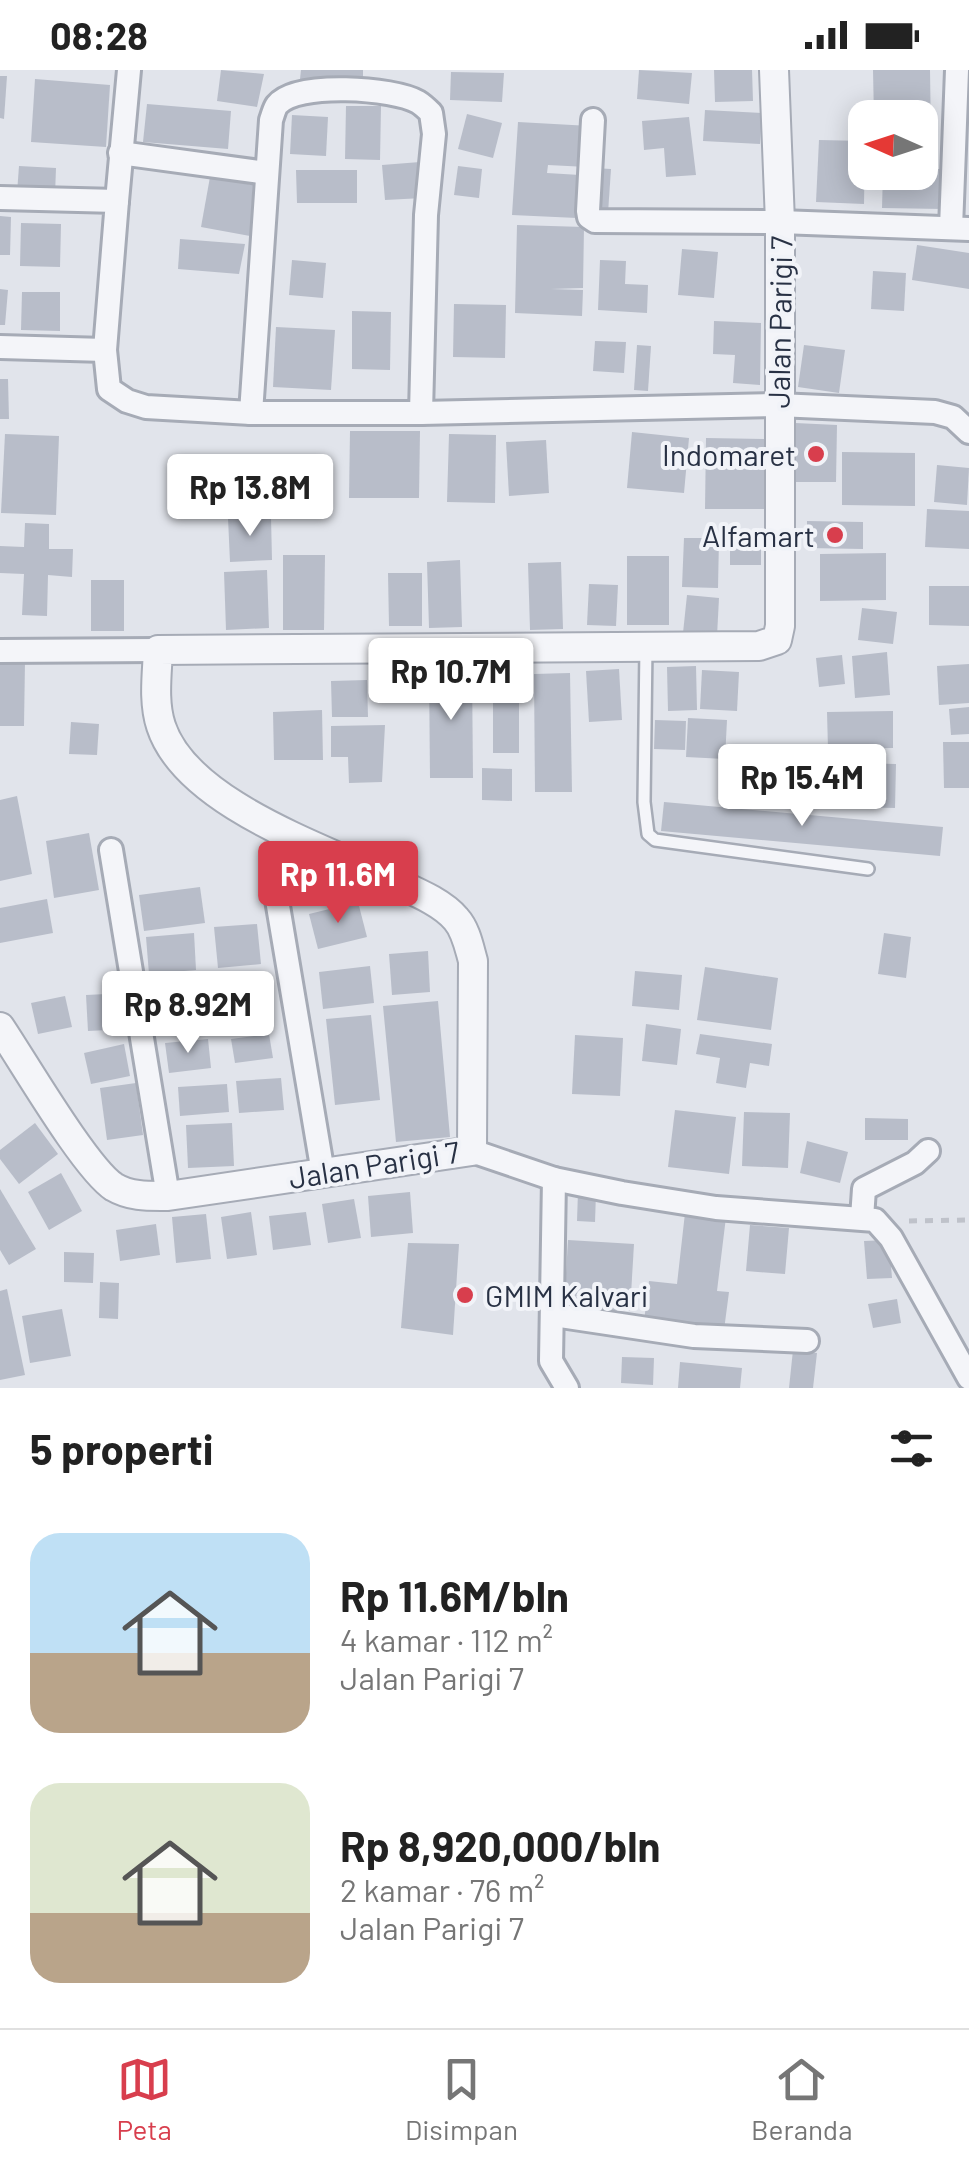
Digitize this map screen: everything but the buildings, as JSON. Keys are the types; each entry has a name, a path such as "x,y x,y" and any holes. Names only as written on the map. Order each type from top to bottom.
{"street":[{"path":"129,70 104,350 109,389 127,401 146,406 252,413 778,405 936,412 953,417 969,432"},
{"name":"Jalan Parigi 7","path":"0,1027 86,1155 111,1185 143,1196 168,1196 472,1151 473,961 468,940 456,918 418,893 258,818 208,789 180,763 161,725 157,707 158,650 759,646 777,640 780,222 774,70"},
{"path":"593,120 588,211 591,219 960,229 957,70"},
{"path":"252,413 271,120 278,103 296,94 381,92 417,101 431,112 434,134 426,214 421,413"},
{"path":"120,153 267,173"},
{"path":"0,198 117,201"},
{"path":"0,347 104,350"},
{"path":"0,650 158,650"},
{"path":"111,850 168,1196"},
{"path":"276,894 323,1174"},
{"path":"472,1151 554,1179 716,1208 872,1221"},
{"path":"928,1151 864,1190 872,1221 969,1378"},
{"path":"554,1179 551,1361 567,1388"},
{"path":"554,1314 694,1336 807,1341"}],"lane":[{"path":"646,646 644,802 648,834 655,840 868,869"}],"path":[{"path":"872,1221 969,1220"}],"place":[{"name":"Indomaret","path":"816,454"},
{"name":"Alfamart","path":"835,535"},
{"name":"GMIM Kalvari","path":"465,1295"}]}
